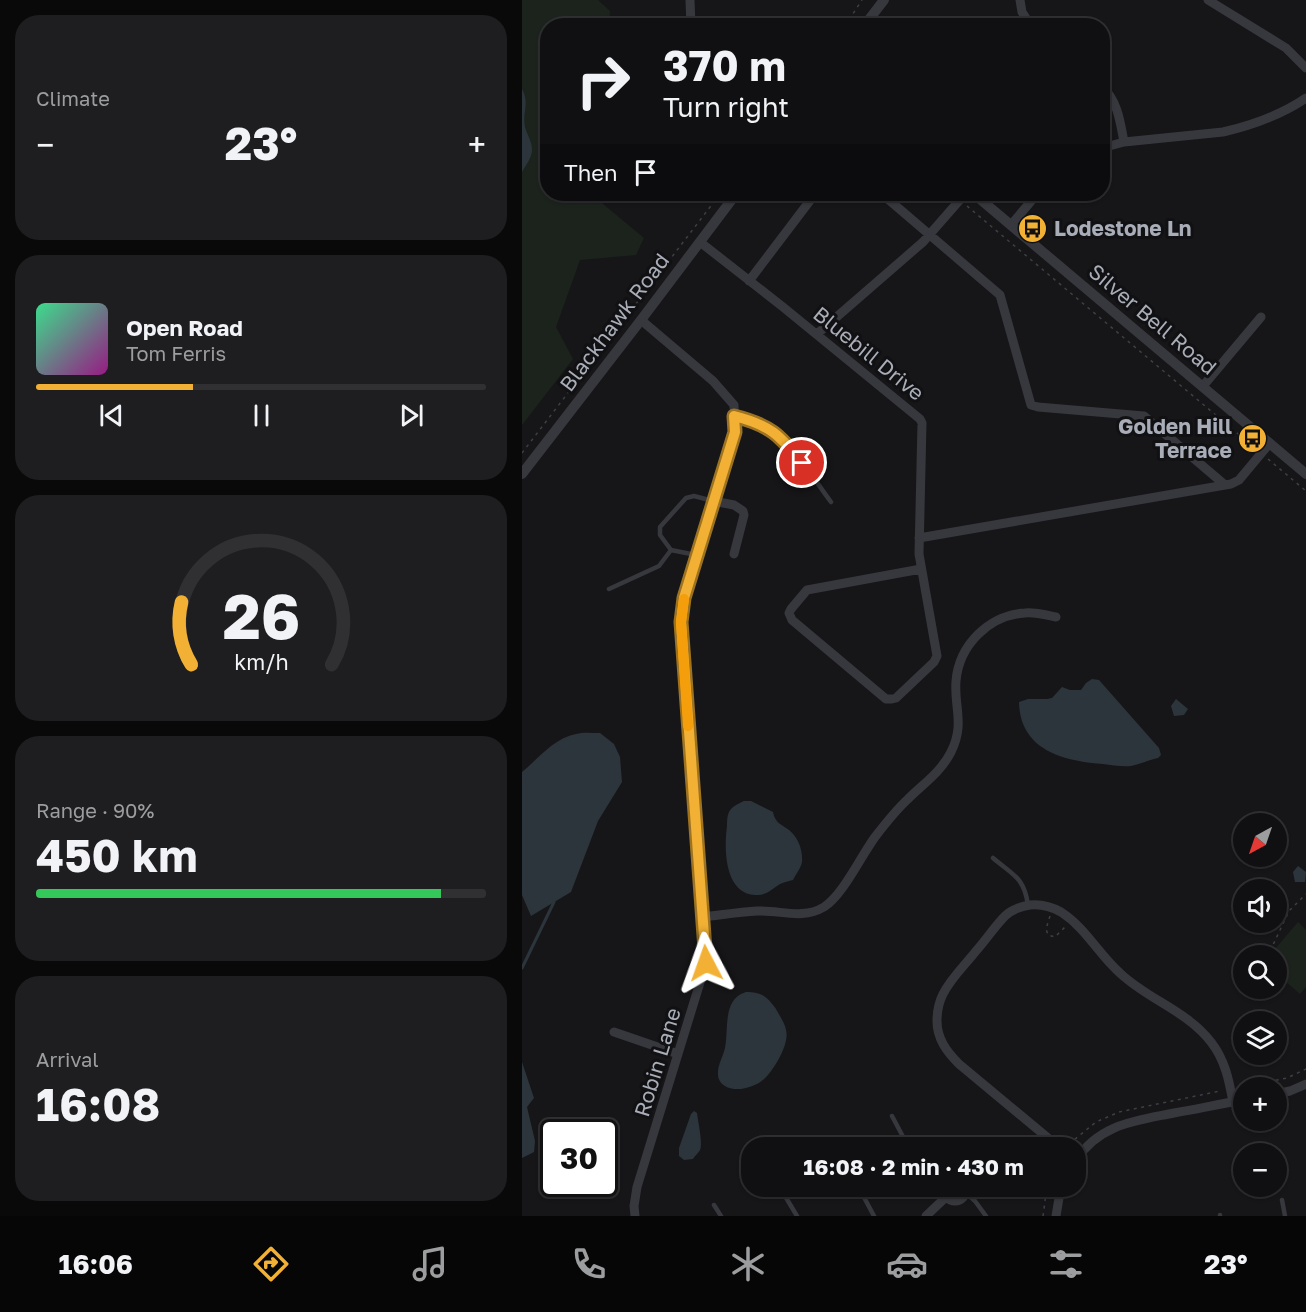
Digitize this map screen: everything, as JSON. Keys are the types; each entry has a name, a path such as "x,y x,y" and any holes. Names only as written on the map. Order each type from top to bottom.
{"street":[{"path":"690,0 691,18"},
{"path":"870,18 884,0"},
{"path":"1020,0 1022,12 1026,18"},
{"path":"1208,0 1286,48 1306,68"},
{"path":"1110,95 1117,109 1124,142"},
{"path":"1110,145 1223,132 1263,121 1306,98"},
{"name":"Blackhawk Road","path":"522,474 731,201"},
{"path":"749,281 810,201"},
{"path":"890,201 1000,296 1031,405 1144,416 1225,485"},
{"path":"817,334 914,250 958,201"},
{"name":"Silver Bell Road","path":"983,201 1306,474"},
{"path":"1011,225 1031,201"},
{"name":"Bluebill Drive","path":"700,242 920,419 923,430 919,538"},
{"path":"1203,386 1261,317"},
{"path":"641,320 713,381 734,405 734,416"},
{"name":"Robin Lane","path":"635,1216 637,1187 706,963 681,622 684,598 696,555 735,432 734,416"},
{"path":"921,569 810,589 797,600 789,613 796,624 883,698 896,698 936,659 921,569 919,538 1235,483 1270,443"},
{"path":"713,501 734,505 743,511 734,554"},
{"path":"703,917 756,911 801,915 817,911 830,903 891,817 940,769 951,753 959,723 957,674 963,654 972,640 986,627 1009,616 1027,613 1056,617"},
{"path":"1047,1137 959,1064 942,1042 937,1028 939,1005 948,985 1006,915 1028,905 1038,905 1061,912 1090,938 1121,975 1198,1027 1218,1051 1229,1080 1233,1102 1121,1125 1094,1140 1086,1147"},
{"path":"614,1032 678,1054"},
{"path":"1287,1092 1306,1084"},
{"path":"926,1216 944,1199 959,1201 964,1197"},
{"path":"1056,1216 1058,1197"}],"lane":[{"path":"734,416 753,421 771,430 786,443 831,502"},
{"path":"696,555 671,550 660,535 660,527 686,498 694,496 713,501"},
{"path":"609,589 659,566 671,550"},
{"path":"993,858 1021,882 1026,891 1028,905"},
{"path":"892,1116 903,1137"},
{"path":"786,1197 797,1216"},
{"path":"864,1197 874,1216"},
{"path":"972,1197 986,1216"},
{"path":"1282,1200 1285,1216"},
{"path":"714,1205 721,1216"}],"path":[{"path":"850,18 862,0"},
{"path":"522,453 715,201"},
{"path":"968,201 1306,491"},
{"path":"1273,945 1289,911 1306,894"},
{"path":"1052,908 1046,929 1051,937 1071,920"},
{"path":"1043,1216 1046,1197"}],"shaded area":[{"path":"522,0 598,0 610,11 610,18 540,18 540,201 599,201 644,238 636,255 580,260 556,327 573,359 522,425"},
{"path":"522,89 526,103 525,127 532,150 522,172"},
{"path":"1092,679 1099,680 1159,748 1161,755 1158,758 1134,765 1117,766 1059,756 1035,742 1027,732 1021,718 1019,702 1028,699 1052,698 1062,687 1081,690"},
{"path":"1176,699 1188,709 1184,715 1174,716 1171,706"},
{"path":"579,733 600,733 614,744 620,757 622,782 598,821 571,892 531,916 522,895 522,772 547,750 568,736"},
{"path":"751,801 773,812 777,821 795,836 802,853 801,864 793,880 762,894 755,895 745,892 737,886 728,868 726,846 728,815 735,805"},
{"path":"1298,866 1306,872 1305,882 1295,882 1293,872"},
{"path":"1298,922 1306,930 1306,987 1300,994 1287,983 1287,945 1278,945"},
{"path":"746,992 760,994 770,1001 783,1022 787,1035 780,1056 764,1079 751,1087 735,1089 722,1084 718,1072 725,1048 730,1008 738,996"},
{"path":"522,1062 534,1098 527,1107 535,1141 534,1152 522,1158"},
{"path":"694,1111 697,1113 701,1147 693,1159 684,1160 679,1156 679,1148"}],"waterway":[{"path":"522,968 554,899"}],"slow traffic":[{"path":"684,599 681,622 688,726"}],"place":[{"name":"Lodestone Ln","path":"1033,228"},
{"name":"Golden Hill Terrace","path":"1253,438"}],"route":[{"path":"706,963 681,622 684,598 735,432 734,416 753,421 771,430 786,443 802,463"}]}
